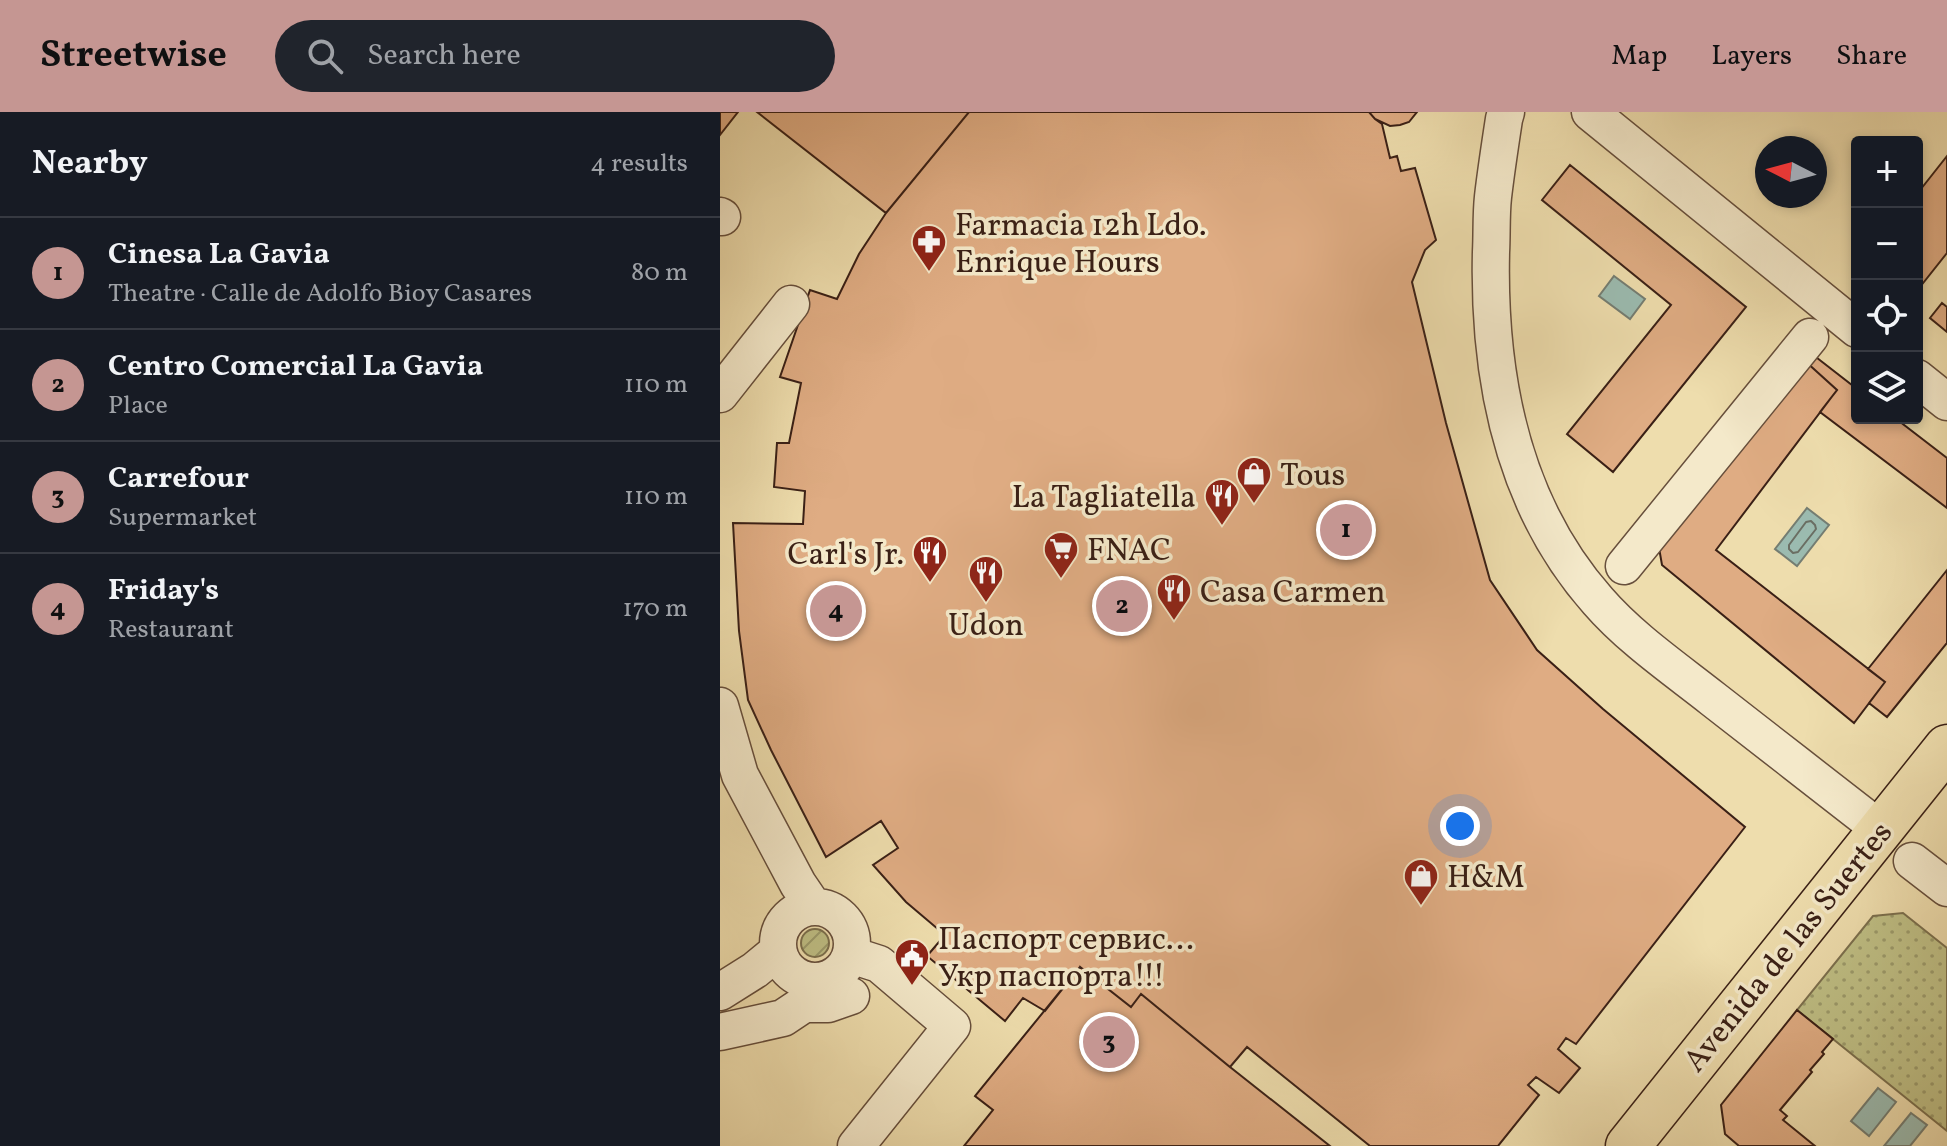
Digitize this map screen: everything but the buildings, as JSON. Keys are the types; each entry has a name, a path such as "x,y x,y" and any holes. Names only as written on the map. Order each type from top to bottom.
{"main road":[{"name":"Avenida de las Suertes","path":"1644,1140 1880,829 1947,747"}],"street":[{"path":"1506,112 1493,200 1491,280 1498,384 1513,446 1529,491 1554,541 1572,570 1600,604 1653,653 1880,829"},
{"path":"1590,112 1851,324"},
{"path":"720,394 791,304"},
{"path":"1624,566 1810,337"},
{"path":"1923,383 1947,402"},
{"path":"720,706 730,776 813,906"},
{"path":"1912,861 1947,888"},
{"path":"813,906 824,908 845,921 850,931 851,955 838,974 818,982 807,981 787,964 777,939 781,926 800,909 813,906"},
{"path":"851,955 879,964 952,1026 856,1146"},
{"path":"720,992 755,970 787,964"},
{"path":"720,1030 787,964"},
{"path":"720,1030 783,1018 804,1004 828,1004 851,996"}],"green space":[{"path":"1903,913 1947,948 1947,1131 1797,1010 1873,916"},
{"path":"815,929 825,933 829,943 825,953 815,957 805,953 801,943 805,933"}],"water":[{"path":"1614,276 1645,299 1630,319 1599,296"},
{"path":"1807,508 1829,525 1797,566 1775,549"},
{"path":"1878,1088 1896,1102 1869,1136 1851,1121"},
{"path":"1911,1113 1927,1125 1910,1146 1884,1146"}],"place":[{"name":"Farmacia 12h Ldo. Enrique Hours","path":"929,273"},
{"name":"Tous","path":"1254,505"},
{"name":"La Tagliatella","path":"1222,527"},
{"name":"Cinesa La Gavia","path":"1346,530"},
{"name":"FNAC","path":"1061,580"},
{"name":"Carl's Jr.","path":"930,584"},
{"name":"Udon","path":"986,604"},
{"name":"Centro Comercial La Gavia","path":"1122,606"},
{"name":"Friday's","path":"836,611"},
{"name":"Casa Carmen","path":"1174,622"},
{"name":"H&M","path":"1421,907"},
{"name":"Паспорт сервис... Укр паспорта!!!","path":"912,987"},
{"name":"Carrefour","path":"1109,1042"}]}
